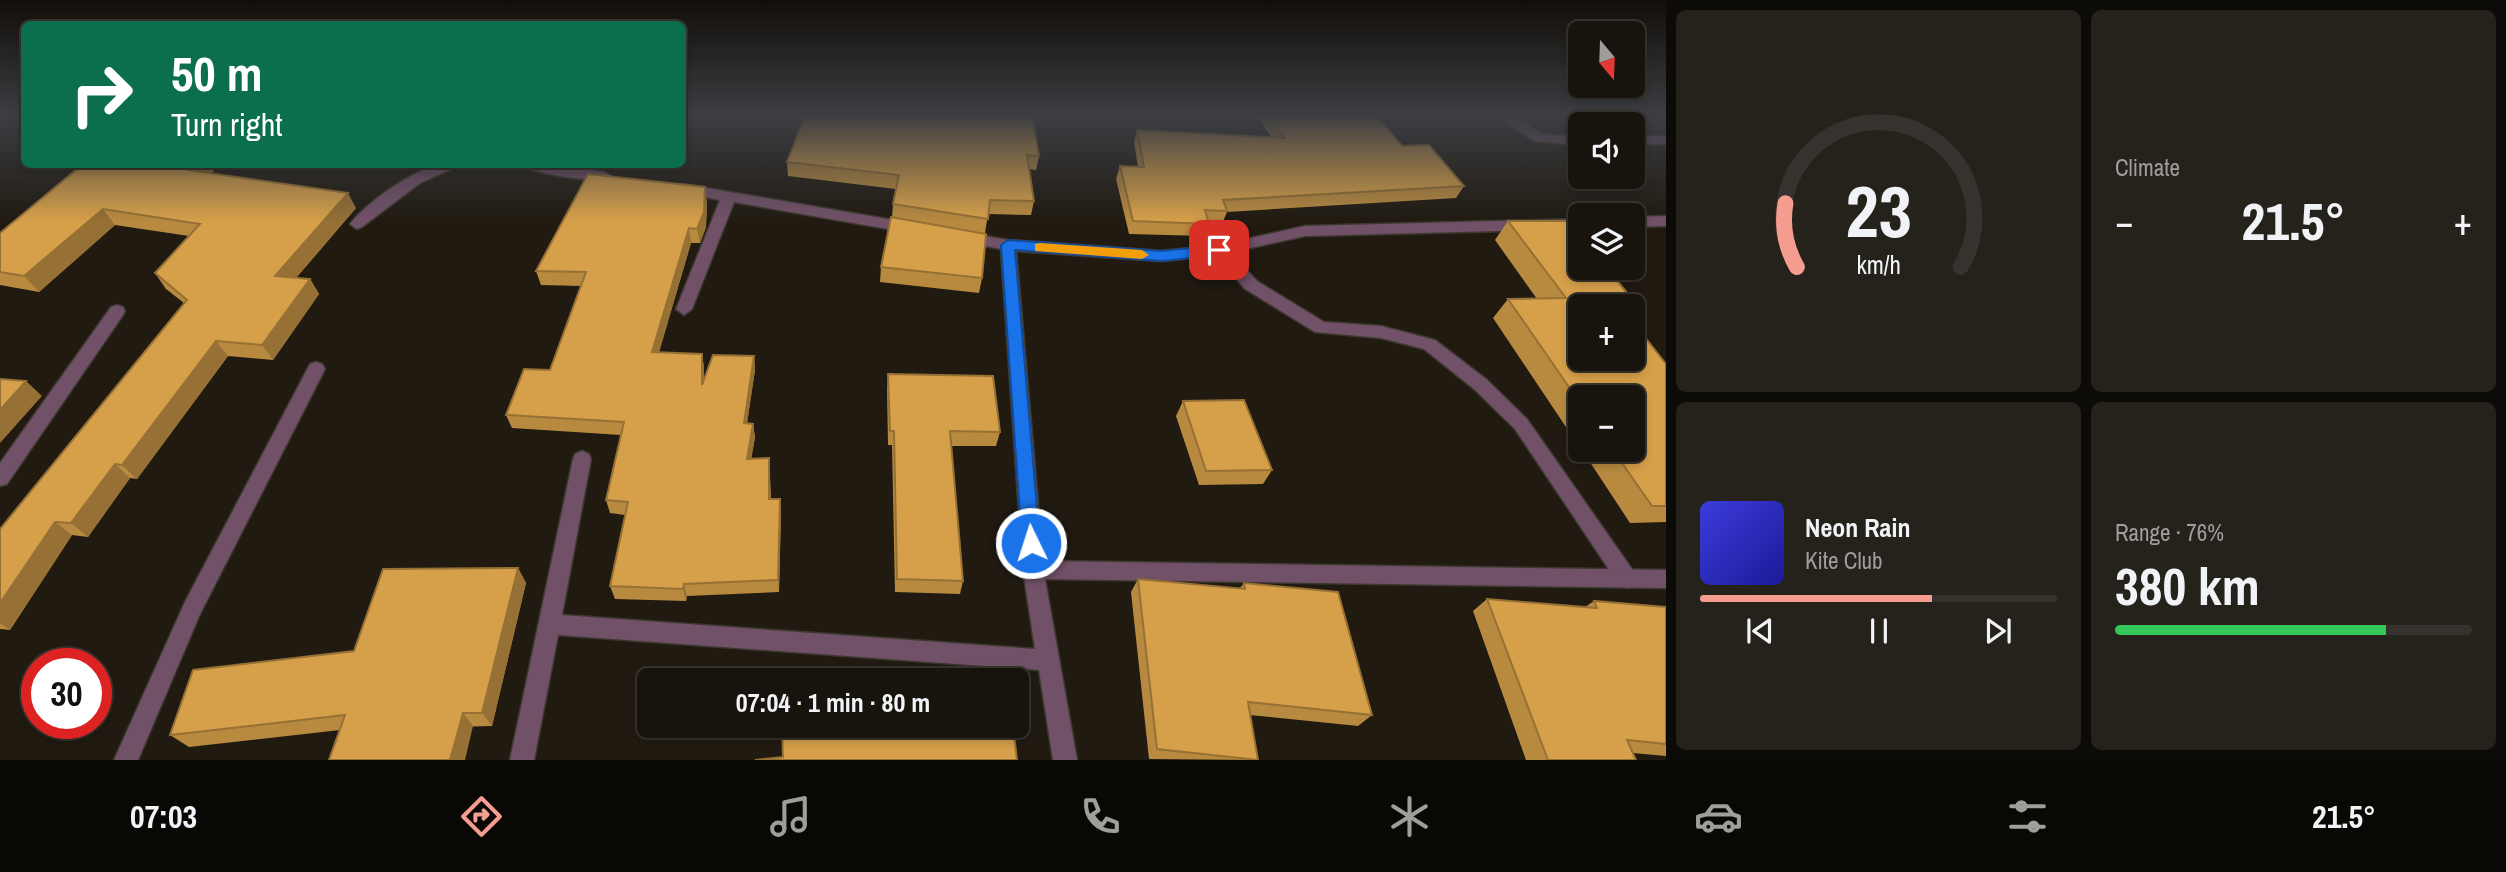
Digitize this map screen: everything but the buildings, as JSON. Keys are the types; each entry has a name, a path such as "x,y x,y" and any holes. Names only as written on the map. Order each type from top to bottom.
{"street":[{"path":"357,224 402,186 438,168"},
{"path":"545,168 610,177"},
{"path":"666,186 1008,245 1162,256 1219,250 1305,231 1568,224"},
{"path":"684,309 729,197"},
{"path":"1645,222 1666,222"},
{"path":"1008,245 1033,570 1065,760"},
{"path":"1219,250 1251,285 1321,328 1381,332 1429,344 1480,384 1521,424 1627,579"},
{"path":"0,478 117,311"},
{"path":"126,760 192,609 316,369"},
{"path":"522,760 582,459"},
{"path":"1033,570 1666,579"},
{"path":"549,624 1048,660"}],"slow traffic":[{"path":"1040,247 1142,255"}],"route":[{"path":"1031,543 1008,245 1162,256 1219,250"}]}
